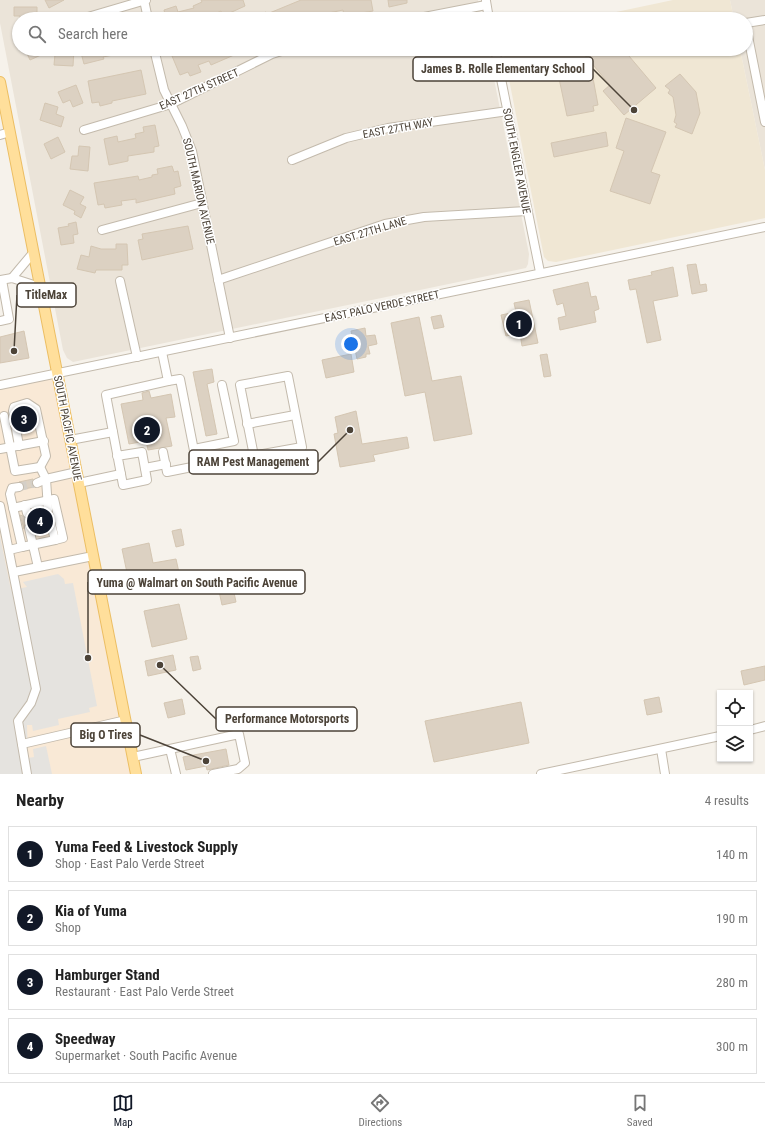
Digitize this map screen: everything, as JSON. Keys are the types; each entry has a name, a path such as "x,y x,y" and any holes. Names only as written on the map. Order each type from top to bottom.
{"main road":[{"name":"SOUTH PACIFIC AVENUE","path":"0,82 5,134 40,287 136,774"}],"street":[{"path":"105,12 145,0 147,12"},
{"path":"444,12 486,2 488,12"},
{"path":"753,23 765,20"},
{"name":"SOUTH MARION AVENUE","path":"156,56 164,90 188,140 230,338"},
{"name":"EAST 27TH STREET","path":"84,130 171,104 268,56"},
{"name":"SOUTH ENGLER AVENUE","path":"496,56 540,272"},
{"path":"753,56 762,96 765,122"},
{"name":"EAST 27TH WAY","path":"292,160 346,138 388,128 508,111"},
{"path":"102,230 202,203"},
{"name":"EAST 27TH LANE","path":"218,280 385,224 408,219 527,211"},
{"name":"EAST PALO VERDE STREET","path":"0,385 540,272 765,227"},
{"path":"12,278 33,253"},
{"path":"0,321 9,319 1,280 12,278 40,287"},
{"path":"120,281 137,357"},
{"path":"162,352 168,381"},
{"path":"163,452 167,472 198,466 254,456 302,447 288,376 240,385 254,456"},
{"path":"118,456 142,452 147,480 123,484 106,395 180,379 198,466"},
{"path":"194,449 234,441 222,385"},
{"path":"19,446 12,411 14,407 27,403 36,408 44,441 46,456 40,467"},
{"path":"247,424 296,415"},
{"path":"4,416 9,448 15,471 40,467"},
{"path":"70,440 113,432"},
{"path":"0,449 44,441"},
{"path":"145,468 166,464"},
{"path":"40,467 46,479 47,505"},
{"path":"37,483 46,479 77,472"},
{"path":"79,483 121,474"},
{"path":"19,487 12,488 10,494 22,547"},
{"path":"9,550 63,538 54,499 47,505 26,509 13,508"},
{"path":"0,506 36,689 31,703 18,721 27,774"},
{"path":"51,524 54,540"},
{"path":"30,528 38,567"},
{"path":"14,572 93,556"},
{"path":"22,744 126,720"},
{"path":"753,729 765,726"},
{"path":"133,757 239,734 245,763 238,769 213,774"},
{"path":"542,774 564,772 717,737"},
{"path":"170,749 176,774"},
{"path":"661,749 665,774"}],"shaded area":[{"path":"0,0 478,0 481,12 12,12 12,56 489,56 529,254 528,264 526,268 73,362 67,358 63,350 0,23"},
{"path":"673,0 730,0 733,12 616,12"},
{"path":"730,0 765,0 765,170 741,56 753,56 753,12 733,12"},
{"path":"504,56 741,56 765,170 765,218 556,262 548,261 544,257"},
{"path":"57,374 136,774 0,774 0,385"},
{"path":"0,536 11,590 27,587 23,582 58,574 64,579 65,584 73,583 97,706 89,708 90,712 58,719 59,725 33,731 32,725 27,725 28,758 34,757 33,749 46,746 52,774 0,774"}],"building":[{"path":"45,0 64,0 49,8"},
{"path":"201,0 243,0 245,6 232,12 178,12 194,8 193,6 202,2"},
{"path":"301,0 371,0 373,11 343,12 343,10 334,12 272,12"},
{"path":"388,0 407,0 407,3 389,7"},
{"path":"176,6 178,12 164,12 164,10"},
{"path":"14,7 37,7 37,12 14,12"},
{"path":"28,56 39,56 30,60"},
{"path":"55,56 74,56 73,66 54,65"},
{"path":"82,56 108,56 103,57 104,59 84,64"},
{"path":"172,56 232,56 211,65 209,61 198,65 201,72 190,76 188,72 180,75"},
{"path":"586,56 629,56 656,88 624,115 603,91 610,85"},
{"path":"590,62 598,105 593,106 594,111 567,116 557,69"},
{"path":"141,70 146,94 112,101 112,103 100,106 99,102 92,103 88,81"},
{"path":"680,74 696,92 700,113 692,134 675,127 677,124 674,122 676,115 673,97 668,93 670,90 665,86"},
{"path":"76,85 83,103 73,107 70,100 63,103 58,92"},
{"path":"45,103 58,107 56,114 64,117 61,127 40,120"},
{"path":"626,118 666,132 651,172 660,175 650,204 610,191 624,151 616,148"},
{"path":"155,125 159,146 154,147 154,152 128,156 128,161 109,165 104,139 117,136 118,142 136,138 135,134 144,132 143,127"},
{"path":"606,132 608,146 554,157 551,143"},
{"path":"58,137 65,152 51,159 44,144"},
{"path":"79,146 90,147 88,171 70,169 72,156 78,156"},
{"path":"172,166 174,172 178,171 181,186 174,188 175,194 136,203 136,199 121,201 122,205 105,208 104,204 98,205 94,183 138,176 139,180 158,174 157,169"},
{"path":"70,190 84,197 80,204 86,207 81,218 74,214 75,211 63,205"},
{"path":"76,222 78,234 73,235 74,243 61,245 58,228 69,226 68,224"},
{"path":"188,226 193,249 142,260 138,240 143,239 142,234"},
{"path":"116,244 127,244 128,265 122,265 122,270 96,270 95,273 77,269 81,255 89,257 91,246 101,249 116,249"},
{"path":"696,264 700,285 706,284 707,291 692,294 687,265"},
{"path":"673,267 678,296 653,301 661,340 647,343 636,289 630,290 628,280 652,275 651,272"},
{"path":"588,282 591,297 596,296 599,309 594,311 596,322 560,330 558,318 566,316 563,303 557,305 553,290"},
{"path":"529,300 538,343 522,346 520,333 506,336 501,315 516,312 514,303"},
{"path":"441,315 444,327 434,329 431,317"},
{"path":"419,317 432,381 461,376 472,434 434,441 425,392 405,396 391,323"},
{"path":"365,328 366,336 375,335 377,344 368,346 370,354 366,354 366,357 357,359 351,331"},
{"path":"24,331 29,358 0,363 0,337"},
{"path":"351,354 354,372 326,378 322,360"},
{"path":"547,354 551,376 544,377 540,355"},
{"path":"212,369 214,382 207,384 217,434 206,436 193,372"},
{"path":"149,391 151,398 171,394 175,417 166,418 172,446 148,450 146,441 129,444 121,404 143,400 142,393"},
{"path":"24,410 25,414 29,413 30,418 32,417 34,428 22,432 19,411"},
{"path":"356,411 362,444 407,437 409,448 373,455 375,461 340,467 334,434 338,433 335,417"},
{"path":"33,479 32,483 34,487 24,489 24,484 19,482"},
{"path":"43,510 46,514 52,513 53,519 47,520 46,528 37,530 36,526 28,523 25,524 24,529 20,515 28,518 31,517 32,512"},
{"path":"181,529 184,545 176,547 172,531"},
{"path":"149,543 153,563 176,559 180,577 130,587 122,549"},
{"path":"233,588 236,602 222,605 219,591"},
{"path":"179,604 187,639 152,647 144,611"},
{"path":"173,655 176,670 148,676 145,661"},
{"path":"198,656 201,669 193,671 190,657"},
{"path":"765,666 765,680 744,685 741,671"},
{"path":"659,697 662,712 647,715 644,700"},
{"path":"182,699 185,714 168,718 164,703"},
{"path":"521,702 529,743 434,762 425,721"},
{"path":"226,749 229,765 207,770 206,766 186,770 183,757"}],"tunnel":[{"path":"19,487 37,483"},
{"path":"48,509 51,524"},
{"path":"27,513 29,528"}],"place":[{"name":"James B. Rolle Elementary School","path":"634,110"},
{"name":"Yuma Feed & Livestock Supply","path":"519,324"},
{"name":"TitleMax","path":"14,351"},
{"name":"Hamburger Stand","path":"24,419"},
{"name":"Kia of Yuma","path":"147,430"},
{"name":"RAM Pest Management","path":"350,430"},
{"name":"Speedway","path":"40,521"},
{"name":"Yuma @ Walmart on South Pacific Avenue","path":"88,658"},
{"name":"Performance Motorsports","path":"160,665"},
{"name":"Big O Tires","path":"206,761"}]}
